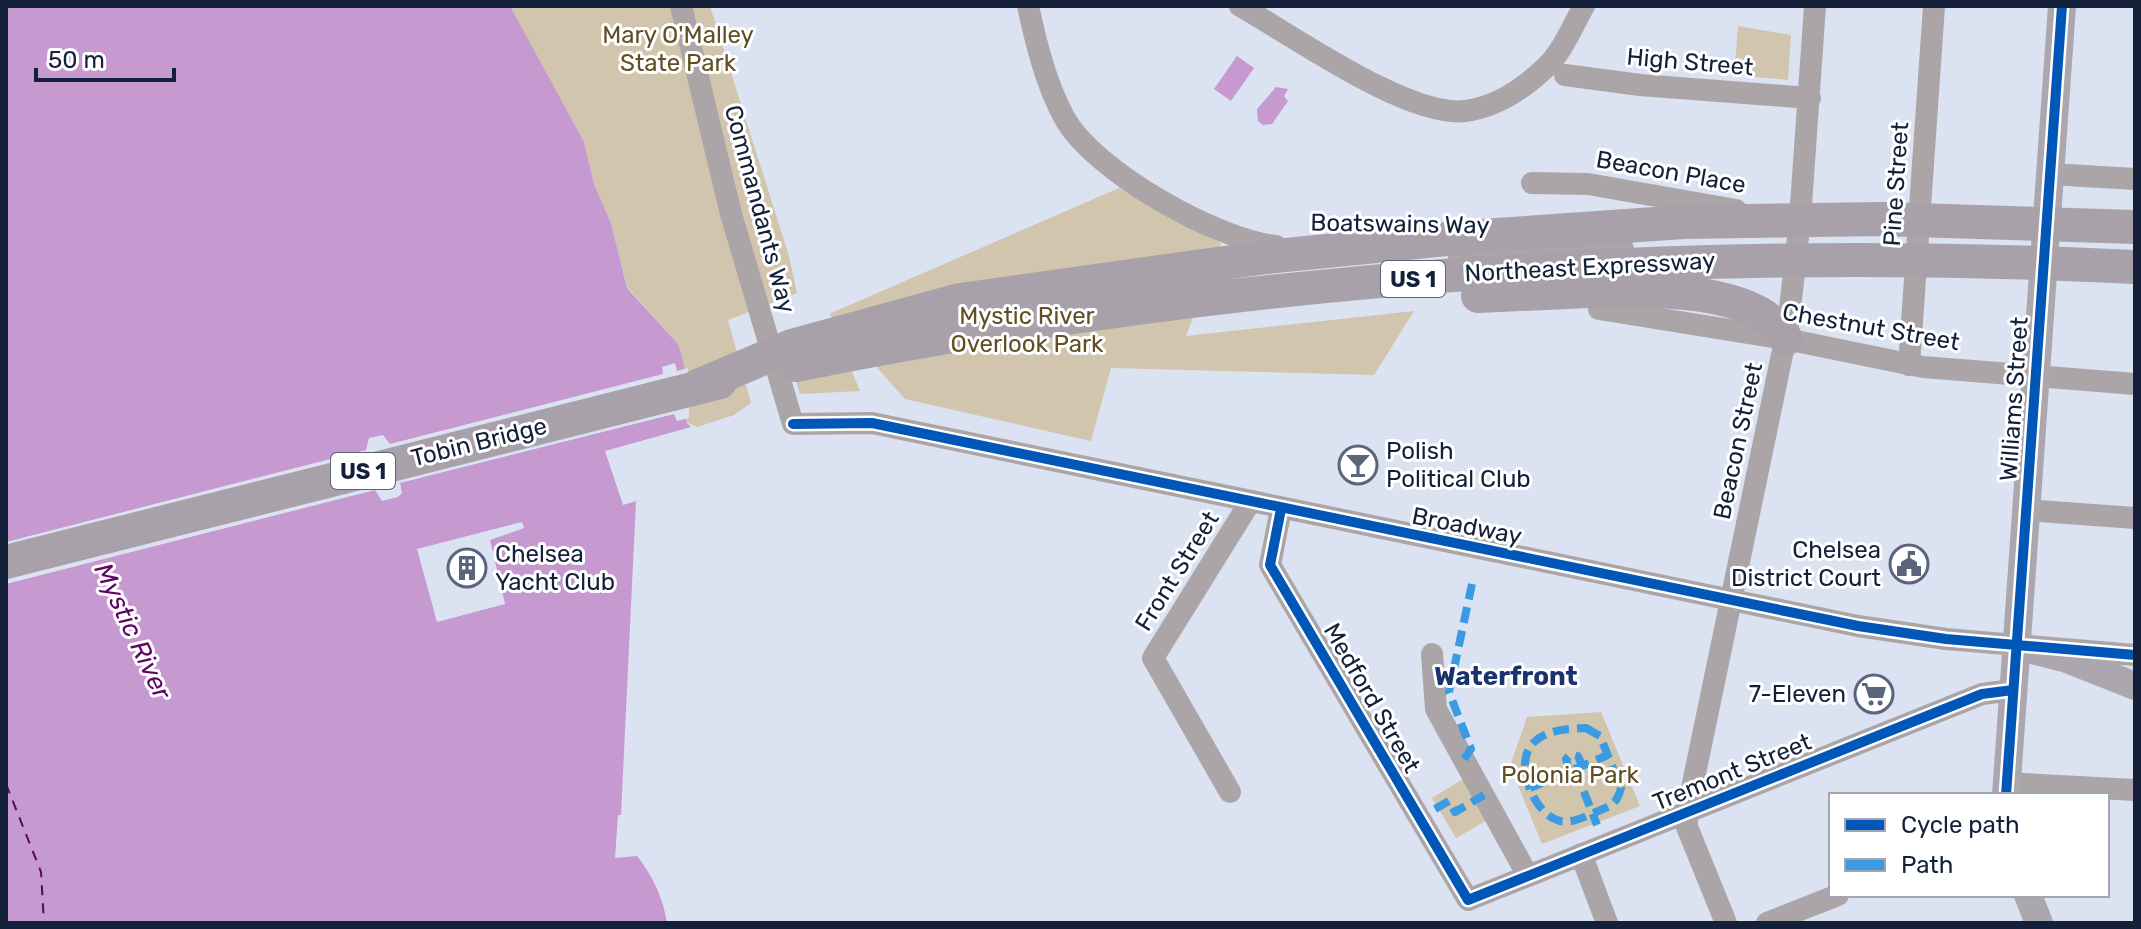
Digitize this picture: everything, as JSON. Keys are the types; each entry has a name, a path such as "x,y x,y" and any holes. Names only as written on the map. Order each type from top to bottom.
{"highway":[{"path":"709,384 792,346 960,300 1267,257 1480,236 1684,222 1882,219 2135,227"},
{"name":"Northeast Expressway","path":"709,384 828,358 1059,320 1259,294 1446,276 1740,259 1876,257 2135,266"},
{"path":"709,384 846,376 1247,316 1444,298 1593,300 1671,291 1711,298 1764,315 1786,339"},
{"name":"Tobin Bridge","path":"6,562 709,384"}],"main road":[{"name":"Williams Street","path":"2006,789 2062,6"},
{"path":"2017,646 2067,659 2135,686"},
{"path":"2029,897 2039,923"}],"street":[{"name":"Commandants Way","path":"681,6 731,214 793,424"},
{"name":"Boatswains Way","path":"1028,6 1036,43 1065,119 1086,144 1125,179 1193,218 1251,244 1364,254 1798,245"},
{"path":"1240,6 1372,82 1428,109 1465,111 1504,100 1548,66 1584,6"},
{"name":"Beacon Street","path":"1726,923 1687,827 1687,812 1786,339 1798,245 1815,6"},
{"name":"Pine Street","path":"1909,365 1934,6"},
{"name":"High Street","path":"1565,75 1640,85 1810,98"},
{"path":"2050,174 2135,179"},
{"name":"Beacon Place","path":"1532,183 1588,184 1800,219"},
{"name":"Chestnut Street","path":"1786,339 1909,365 2135,384"},
{"name":"Broadway","path":"793,424 872,423 1894,632 2135,655"},
{"name":"Front Street","path":"1230,792 1153,658 1250,502"},
{"name":"Medford Street","path":"1281,509 1270,565 1468,900"},
{"path":"2026,510 2135,518"},
{"path":"1432,654 1436,709 1528,876"},
{"name":"Tremont Street","path":"1468,900 1982,694 2013,690"},
{"path":"2006,789 2135,790"},
{"path":"1581,854 1607,923"},
{"path":"1767,923 1833,897"}],"green space":[{"name":"Mary O'Malley State Park","path":"509,6 710,6 789,256 797,293 728,320 751,403 734,415 697,427 686,422 684,363 678,344 627,287 611,223 594,184 584,142"},
{"path":"1738,26 1791,35 1788,80 1734,75"},
{"name":"Mystic River Overlook Park","path":"1119,188 1221,243 1186,336 1414,311 1374,375 1111,368 1091,441 905,399 829,314"},
{"path":"832,323 860,391 800,394 783,338"},
{"name":"Polonia Park","path":"1601,712 1640,806 1542,844 1510,766 1527,717"},
{"path":"1466,777 1491,818 1456,838 1432,798"}],"water":[{"name":"Mystic River","path":"6,6 510,6 584,142 594,184 611,223 627,288 678,344 684,363 686,422 691,427 605,451 623,505 636,501 621,815 618,815 615,858 637,856 656,888 667,923 6,923"},
{"path":"1237,56 1254,68 1231,101 1214,89"},
{"path":"1276,87 1288,89 1284,96 1288,101 1272,124 1263,125 1258,121 1257,109"}],"pier":[{"path":"675,363 677,371 688,368 689,418 677,421 674,414 400,483 402,493 398,497 382,501 375,490 6,584 6,542 366,450 369,438 383,435 390,444 663,374 662,367"},
{"path":"522,522 524,528 490,540 505,604 437,622 417,549"}],"ferry route":[{"path":"6,784 41,872 44,923"}],"marked path":[{"path":"1464,759 1471,749 1449,692 1472,584"},
{"path":"1586,728 1600,736 1621,788 1618,798 1609,806 1579,819 1560,821 1542,809 1529,788 1525,763 1527,752 1533,743 1545,735 1586,728"},
{"path":"1569,771 1566,759 1571,754 1578,756 1582,765"},
{"path":"1530,788 1608,755"},
{"path":"1575,769 1597,825"},
{"path":"1435,809 1449,801 1455,812 1484,795"}],"cycle path":[{"path":"2006,793 2062,6"},
{"path":"793,424 872,423 1858,626 1946,639 2135,655"},
{"path":"1281,509 1270,565 1468,900 1982,694 2013,690"}],"place":[{"name":"Polish Political Club","path":"1358,465"},
{"name":"Chelsea District Court","path":"1909,564"},
{"name":"Chelsea Yacht Club","path":"467,568"},
{"name":"7-Eleven","path":"1874,694"}],"district":[{"name":"Waterfront","path":"1506,676"}]}
